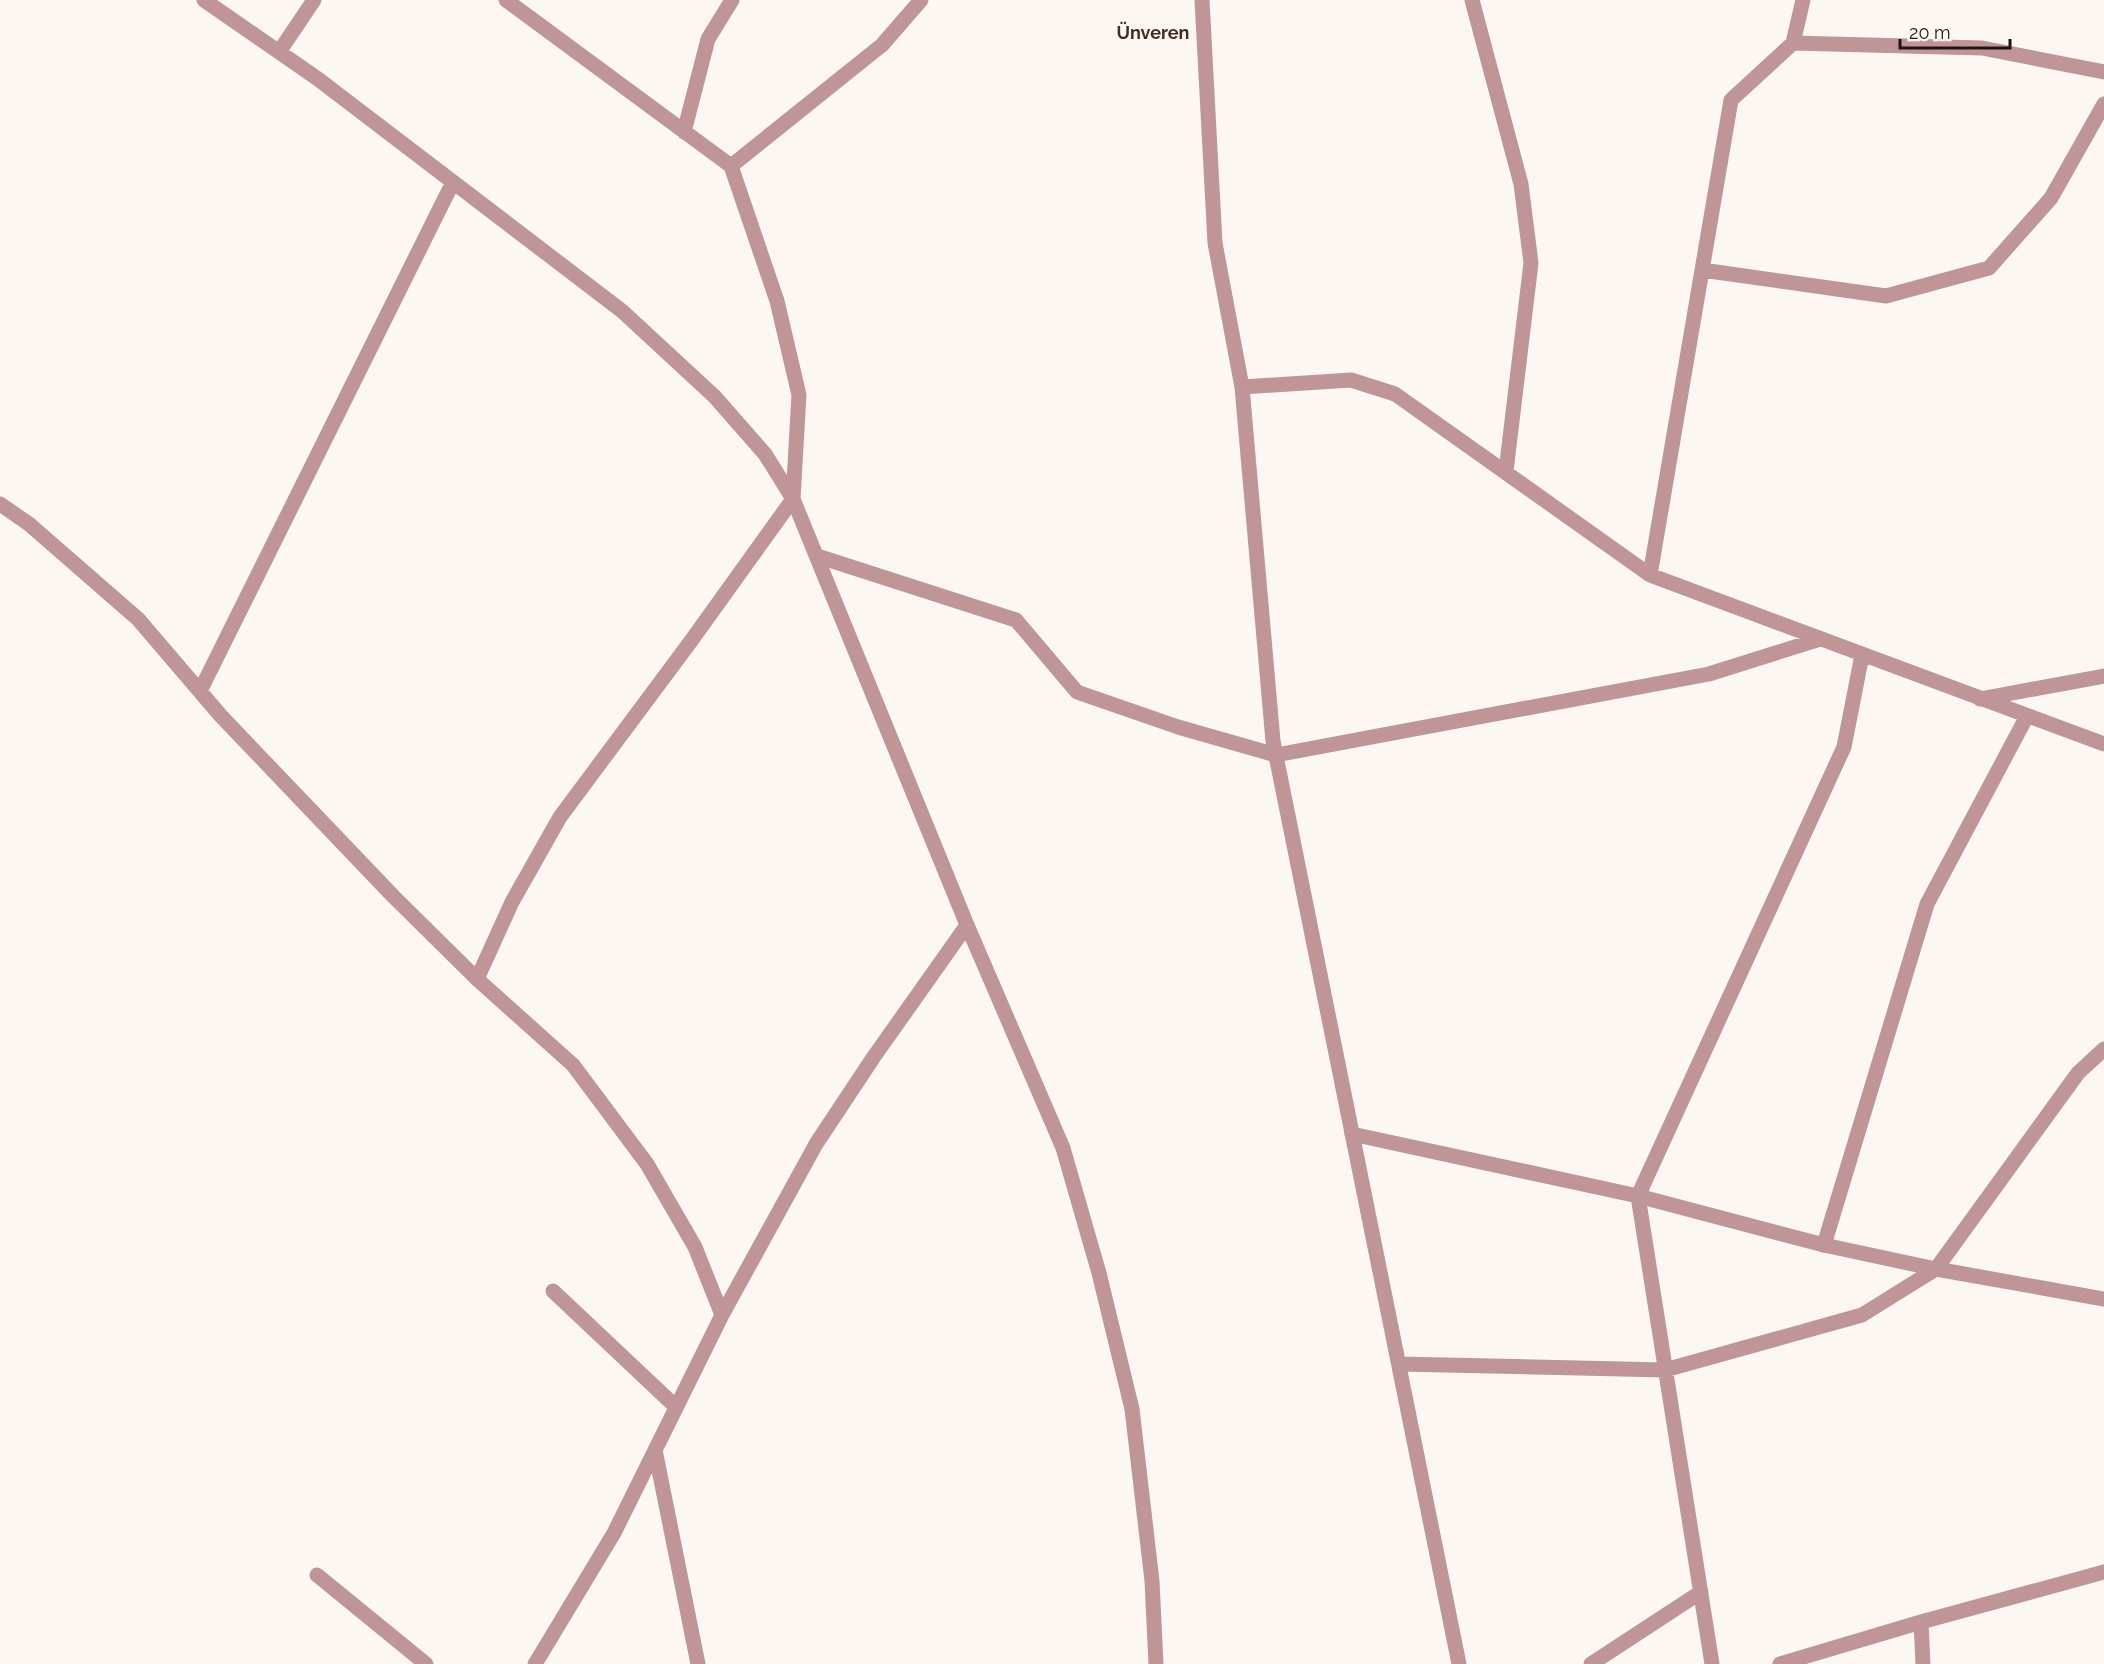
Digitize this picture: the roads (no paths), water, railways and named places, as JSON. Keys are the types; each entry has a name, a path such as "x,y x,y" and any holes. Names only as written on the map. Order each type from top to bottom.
{"street":[{"path":"204,0 279,52 622,311 715,397 765,454 793,499 967,925 1063,1148 1099,1273 1132,1409 1152,1581 1156,1664"},
{"path":"279,52 314,0"},
{"path":"477,979 513,902 560,817 793,499 799,395 777,301 731,166 506,0"},
{"path":"684,132 708,39 732,0"},
{"path":"731,166 882,45 921,0"},
{"path":"1202,0 1215,243 1242,387 1273,741 1459,1664"},
{"path":"1472,0 1521,184 1532,263 1506,471"},
{"path":"1650,575 1731,100 1793,44 1803,0"},
{"path":"1793,44 1982,48 2104,72"},
{"path":"1702,270 1886,296 1989,268 2050,198 2104,104"},
{"path":"200,691 453,182"},
{"path":"1242,387 1351,380 1395,394 1650,575 2104,744"},
{"path":"0,504 29,524 138,619 200,691 393,896 477,979 573,1065 647,1164 695,1247 722,1315"},
{"path":"817,556 1016,620 1077,692 1178,727 1276,755 1709,674 1820,639"},
{"path":"1712,1664 1638,1196 1844,747 1862,655"},
{"path":"1980,699 2104,676"},
{"path":"1824,1245 1927,904 2027,716"},
{"path":"535,1664 614,1533 722,1315 816,1144 873,1058 967,925"},
{"path":"1399,1364 1665,1370 1862,1315 1936,1269 2078,1073 2104,1049"},
{"path":"1352,1134 1638,1196 1824,1245 1936,1269 2104,1299"},
{"path":"553,1291 676,1407"},
{"path":"655,1450 698,1664"},
{"path":"1780,1664 1921,1622 2104,1572"},
{"path":"317,1575 426,1664"},
{"path":"1592,1664 1701,1592"},
{"path":"1921,1622 1923,1664"}],"district":[{"name":"Ünveren","path":"1153,32"}]}
